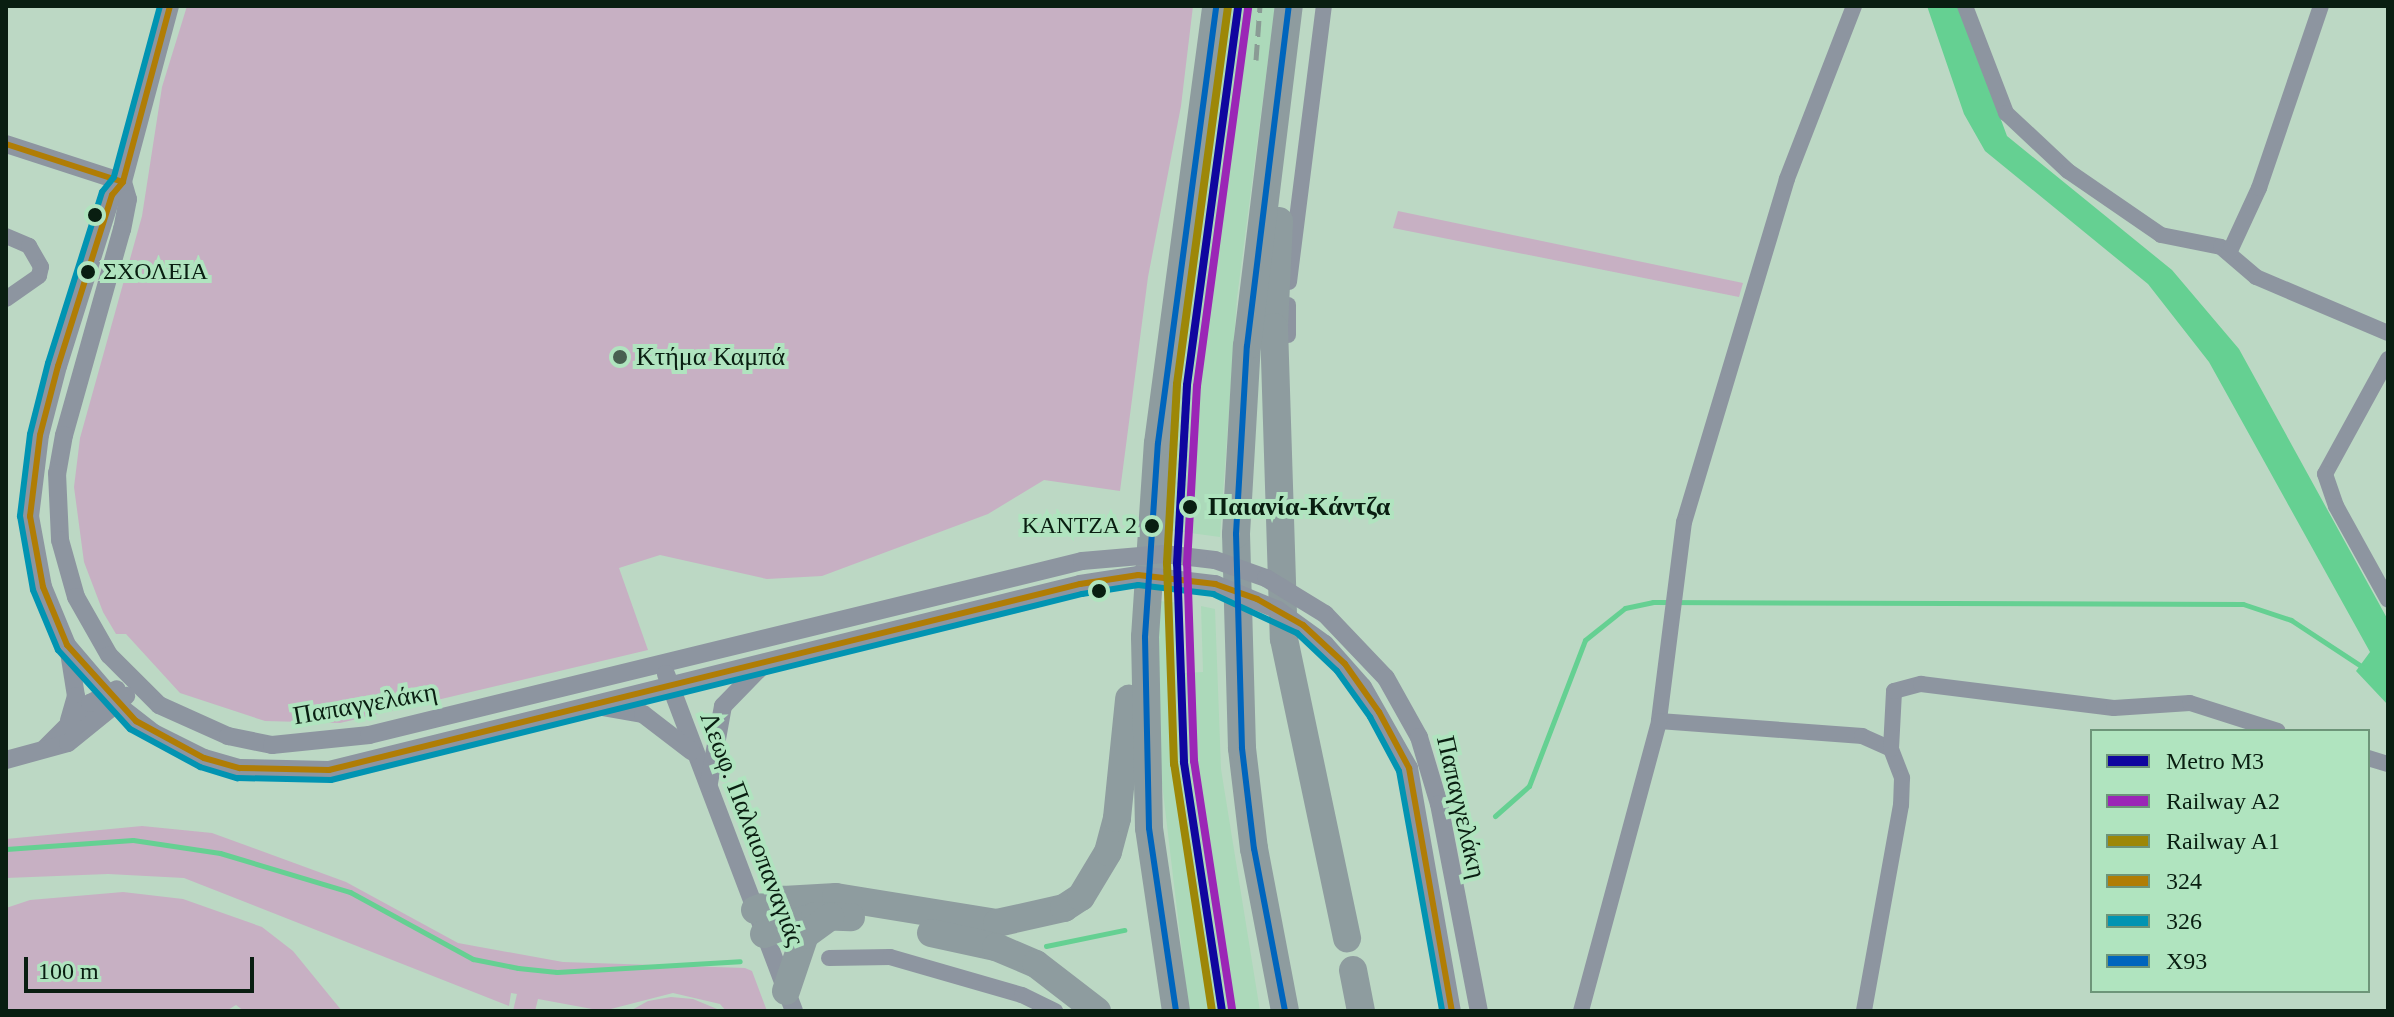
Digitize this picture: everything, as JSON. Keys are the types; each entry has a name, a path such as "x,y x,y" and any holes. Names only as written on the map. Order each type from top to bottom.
{"highway":[{"path":"759,922 783,900 836,897 997,923 1046,916 1081,897 1108,852 1117,818 1150,525 1216,6"},
{"path":"1285,1011 1254,849 1242,748 1236,534 1247,346 1289,6"},
{"path":"1278,88 1282,188 1275,296 1276,462 1284,639 1347,938"},
{"path":"1150,525 1145,637 1149,828 1176,1011"},
{"path":"759,922 835,916 996,947 1057,977 1097,1011"},
{"path":"790,1001 805,935 835,916"},
{"path":"1353,970 1361,1011"}],"street":[{"path":"6,144 123,182 170,6"},
{"path":"1288,335 1290,269 1324,6"},
{"path":"1581,1011 1659,721 1673,577 1684,522 1787,179 1854,6"},
{"path":"1965,6 1997,96 2035,146 2150,229 2172,240 2229,253 2256,277 2388,333"},
{"path":"2229,253 2259,188 2321,6"},
{"name":"Παπαγγελάκη","path":"123,182 112,195 58,366 32,477 33,551 67,645 112,699 170,743 204,758 281,773 375,761 1080,584 1138,575 1215,584 1278,610 1325,644 1363,687 1409,768 1452,1011"},
{"name":"Παπαγγελάκη","path":"123,182 128,199 64,435 57,508 76,597 102,645 135,685 159,705 228,736 272,745 318,744 1082,561 1164,554 1215,560 1266,578 1325,614 1386,678 1419,737 1439,804 1479,1011"},
{"path":"6,236 29,246 41,267 39,276 6,299"},
{"path":"2388,359 2325,474 2336,506 2388,600"},
{"path":"67,645 76,696 68,724"},
{"path":"708,789 712,743 723,706 746,677 776,659"},
{"name":"Λεωφ. Παλαιοπαναγιάς","path":"662,664 790,1001"},
{"path":"1864,1011 1901,805 1902,778 1891,749 1894,691 1921,684 2114,708 2190,703 2272,729"},
{"path":"39,754 68,724 135,685"},
{"path":"6,760 39,754 68,743 112,699"},
{"path":"592,706 643,714 696,756"},
{"path":"1659,721 1862,736 1891,749"},
{"path":"829,958 890,957 1022,995 1055,1011"}],"shaded area":[{"name":"Kτήμα Καμπά","path":"187,6 1193,6 1181,106 1148,277 1120,491 1044,480 988,514 822,576 767,579 660,555 619,568 648,650 340,723 265,721 180,693 126,634 116,634 103,612 84,562 74,487 80,438 142,216 162,87"},
{"path":"1231,6 1275,6 1237,298 1220,537 1161,529"},
{"path":"1927,6 1959,6 2007,136 2172,270 2239,349 2388,620 2388,705 2356,671 2370,652 2209,362 2148,284 1985,151 1964,114"},
{"path":"1398,211 1743,283 1739,297 1393,228"},
{"path":"1159,601 1182,603 1184,673 1203,672 1201,606 1215,609 1221,769 1260,1011 1189,1011 1159,758"},
{"path":"142,826 212,833 346,882 458,943 563,962 745,968 752,971 767,1011 726,1011 720,1004 673,993 603,1011 538,999 535,1011 513,1011 517,994 511,993 509,1006 184,878 108,874 6,878 6,839"},
{"path":"123,892 183,899 262,927 293,951 342,1011 244,1011 236,1005 226,1011 6,1011 6,908 30,900"},
{"path":"671,997 693,999 722,1011 630,1011 648,1001"}],"waterway":[{"path":"1495,816 1529,786 1585,640 1625,608 1653,602 2243,604 2291,620 2361,666"},
{"path":"6,849 133,840 220,853 350,892 473,959 518,968 557,972 740,961"},
{"path":"1046,946 1124,930"}],"railway":[{"path":"1232,54 1240,6"},
{"path":"1256,60 1260,6"}],"metro line":[{"name":"Μ3","path":"1222,1011 1184,762 1177,564 1187,385 1238,6"}],"rail line":[{"name":"A1","path":"1212,1011 1174,764 1167,563 1177,384 1228,6"},
{"name":"A2","path":"1232,1009 1194,761 1187,564 1197,386 1248,7"}],"transit line":[{"name":"326","path":"160,6 114,177 102,192 48,363 30,434 20,516 33,590 58,650 130,729 200,767 237,778 331,780 1082,594 1138,585 1213,594 1297,633 1337,671 1370,717 1399,771 1442,1011"},
{"name":"324","path":"170,6 123,182 112,195 58,366 40,435 30,516 43,587 67,645 136,721 204,758 240,768 329,770 1080,584 1138,575 1215,584 1257,599 1303,625 1345,664 1379,712 1409,768 1452,1011"},
{"name":"X93","path":"1176,1011 1149,828 1145,637 1158,443 1216,6"},
{"name":"X93","path":"1285,1011 1254,849 1242,748 1236,534 1247,346 1289,6"},
{"name":"324","path":"6,144 123,182"}],"place":[{"name":"ΣΧΟΛΕΙΑ","path":"88,272"},
{"name":"Kτήμα Καμπά","path":"620,357"},
{"name":"Παιανία-Κάντζα","path":"1190,507"},
{"name":"ΚΑΝΤΖΑ 2","path":"1152,526"}]}
